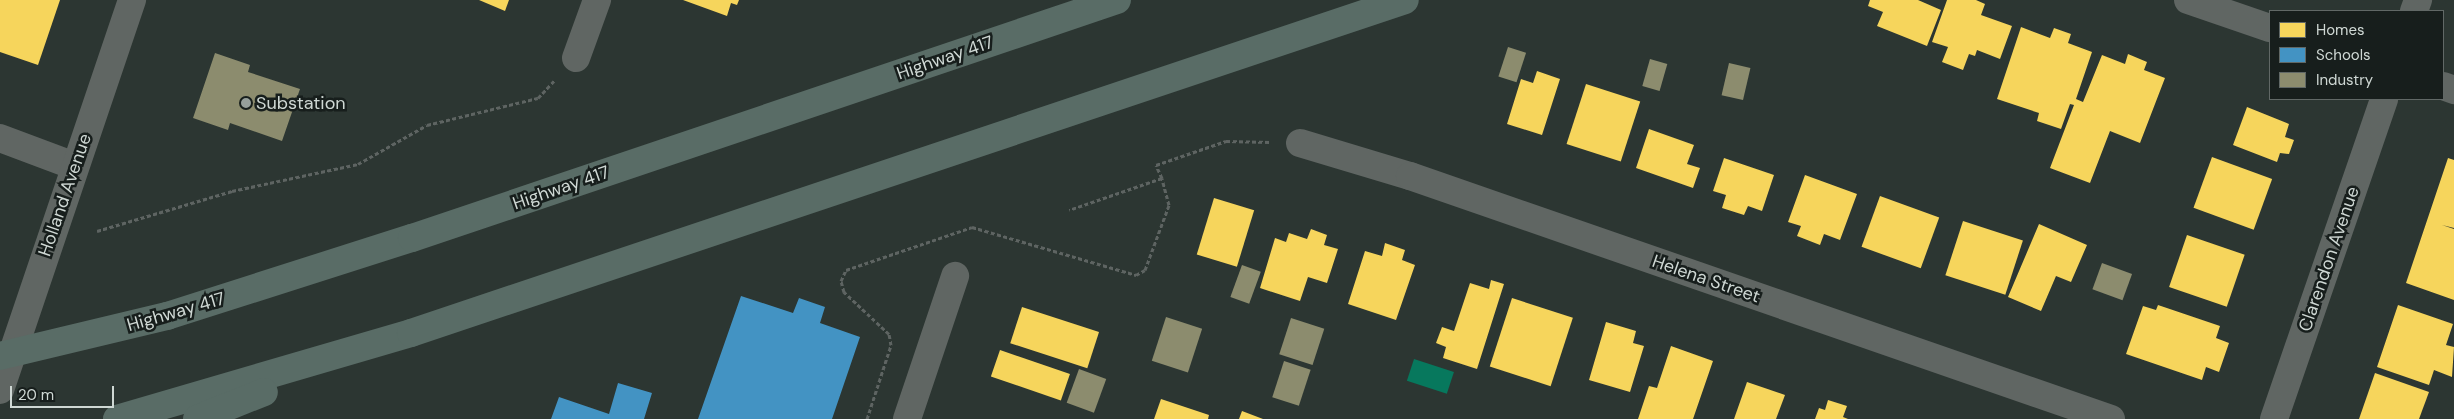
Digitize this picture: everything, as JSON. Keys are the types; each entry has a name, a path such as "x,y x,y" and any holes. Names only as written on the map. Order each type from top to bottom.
{"highway":[{"name":"Highway 417","path":"0,356 167,316 412,238 1117,0"},
{"path":"117,419 411,333 1405,0"},
{"path":"197,419 411,333"}],"street":[{"name":"Holland Avenue","path":"0,390 132,0"},
{"path":"576,58 597,0"},
{"path":"2188,0 2269,28"},
{"name":"Clarendon Avenue","path":"2274,419 2384,100"},
{"path":"0,138 75,166"},
{"name":"Helena Street","path":"1300,142 1410,176 2111,419"},
{"path":"907,419 955,276"}],"path":[{"path":"97,231 232,190 358,164 427,125 538,98 576,58"},
{"path":"867,419 891,345 889,334 844,292 840,281 846,270 972,227 1136,276 1145,270 1169,205 1162,178 1156,165 1226,141 1300,142"},
{"path":"1069,210 1162,178"}],"shaded area":[{"path":"1414,359 1454,372 1447,394 1407,381"}],"building: Homes":[{"path":"0,0 60,0 38,65 0,52"},
{"path":"479,0 509,0 505,11"},
{"path":"683,0 739,0 737,5 731,3 727,16"},
{"path":"1870,0 1918,0 1941,10 1927,46 1877,26 1883,12 1868,6"},
{"path":"1947,0 1976,0 1985,4 1981,15 2012,26 2000,59 1977,50 1975,56 1969,54 1963,70 1942,62 1948,47 1932,42"},
{"path":"2021,27 2050,38 2054,28 2071,34 2068,43 2092,52 2076,99 2083,102 2102,55 2125,64 2128,54 2147,62 2144,70 2165,78 2140,143 2110,131 2090,183 2050,168 2074,105 2070,104 2061,129 2037,121 2039,113 1997,99"},
{"path":"1537,71 1560,79 1542,135 1507,124 1521,79 1533,83"},
{"path":"1586,84 1640,102 1621,162 1567,144"},
{"path":"2247,107 2289,124 2285,137 2294,140 2289,154 2280,153 2277,162 2233,145"},
{"path":"1649,129 1694,145 1687,164 1700,168 1693,188 1636,168"},
{"path":"2212,157 2272,179 2254,230 2194,208"},
{"path":"1724,158 1774,175 1762,211 1748,206 1744,215 1722,208 1726,195 1713,191"},
{"path":"2448,158 2454,160 2454,228 2442,225 2454,229 2454,300 2406,283"},
{"path":"1805,175 1857,194 1840,240 1824,234 1820,245 1797,236 1801,226 1788,222"},
{"path":"1880,196 1939,218 1921,268 1862,247"},
{"path":"1214,198 1254,210 1237,267 1197,254"},
{"path":"1963,221 2023,240 2005,295 1945,275"},
{"path":"2039,224 2087,245 2071,282 2056,276 2041,311 2008,297"},
{"path":"1311,229 1327,235 1324,245 1338,249 1327,283 1308,277 1300,301 1260,288 1275,238 1286,242 1289,233 1307,239"},
{"path":"2187,235 2245,255 2227,307 2169,287"},
{"path":"1385,243 1405,250 1402,260 1415,265 1396,320 1348,304 1365,251 1382,256"},
{"path":"1491,280 1504,284 1477,369 1443,358 1446,347 1436,343 1442,327 1454,331 1470,283 1489,289"},
{"path":"1512,298 1573,318 1551,386 1490,366"},
{"path":"2158,305 2220,326 2216,338 2229,343 2219,372 2206,367 2202,380 2126,354 2143,306 2156,310"},
{"path":"2398,305 2453,324 2446,345 2454,347 2452,377 2434,370 2429,385 2377,367"},
{"path":"1022,307 1099,332 1087,368 1010,343"},
{"path":"1606,322 1636,331 1633,343 1644,346 1630,392 1589,380"},
{"path":"1671,346 1713,361 1693,419 1638,419 1649,386 1657,388"},
{"path":"1000,350 1070,374 1061,401 991,376"},
{"path":"2375,373 2429,392 2419,419 2359,419"},
{"path":"1747,382 1785,395 1776,419 1734,419"},
{"path":"1161,399 1209,415 1208,419 1154,419"},
{"path":"1828,400 1847,406 1843,417 1848,419 1815,419 1819,408 1825,410"},
{"path":"1242,411 1263,419 1239,419"}],"building: Schools":[{"path":"741,296 793,313 799,298 825,307 820,323 860,337 832,419 698,419"},
{"path":"618,383 652,393 644,419 551,419 559,397 609,414"}],"building: Industry":[{"path":"1508,47 1526,53 1516,82 1498,76"},
{"name":"Substation","path":"215,53 250,65 248,72 300,89 282,141 230,123 228,130 193,118"},
{"path":"1650,59 1667,64 1660,91 1642,86"},
{"path":"1729,63 1750,68 1743,100 1722,95"},
{"path":"2102,263 2132,274 2122,300 2092,289"},
{"path":"1242,265 1261,272 1249,304 1230,297"},
{"path":"1166,317 1202,329 1188,372 1152,361"},
{"path":"1291,318 1324,329 1313,365 1279,354"},
{"path":"1284,361 1311,370 1299,406 1272,397"},
{"path":"1079,369 1106,379 1094,413 1067,403"}],"place":[{"name":"Substation","path":"246,103"}]}
